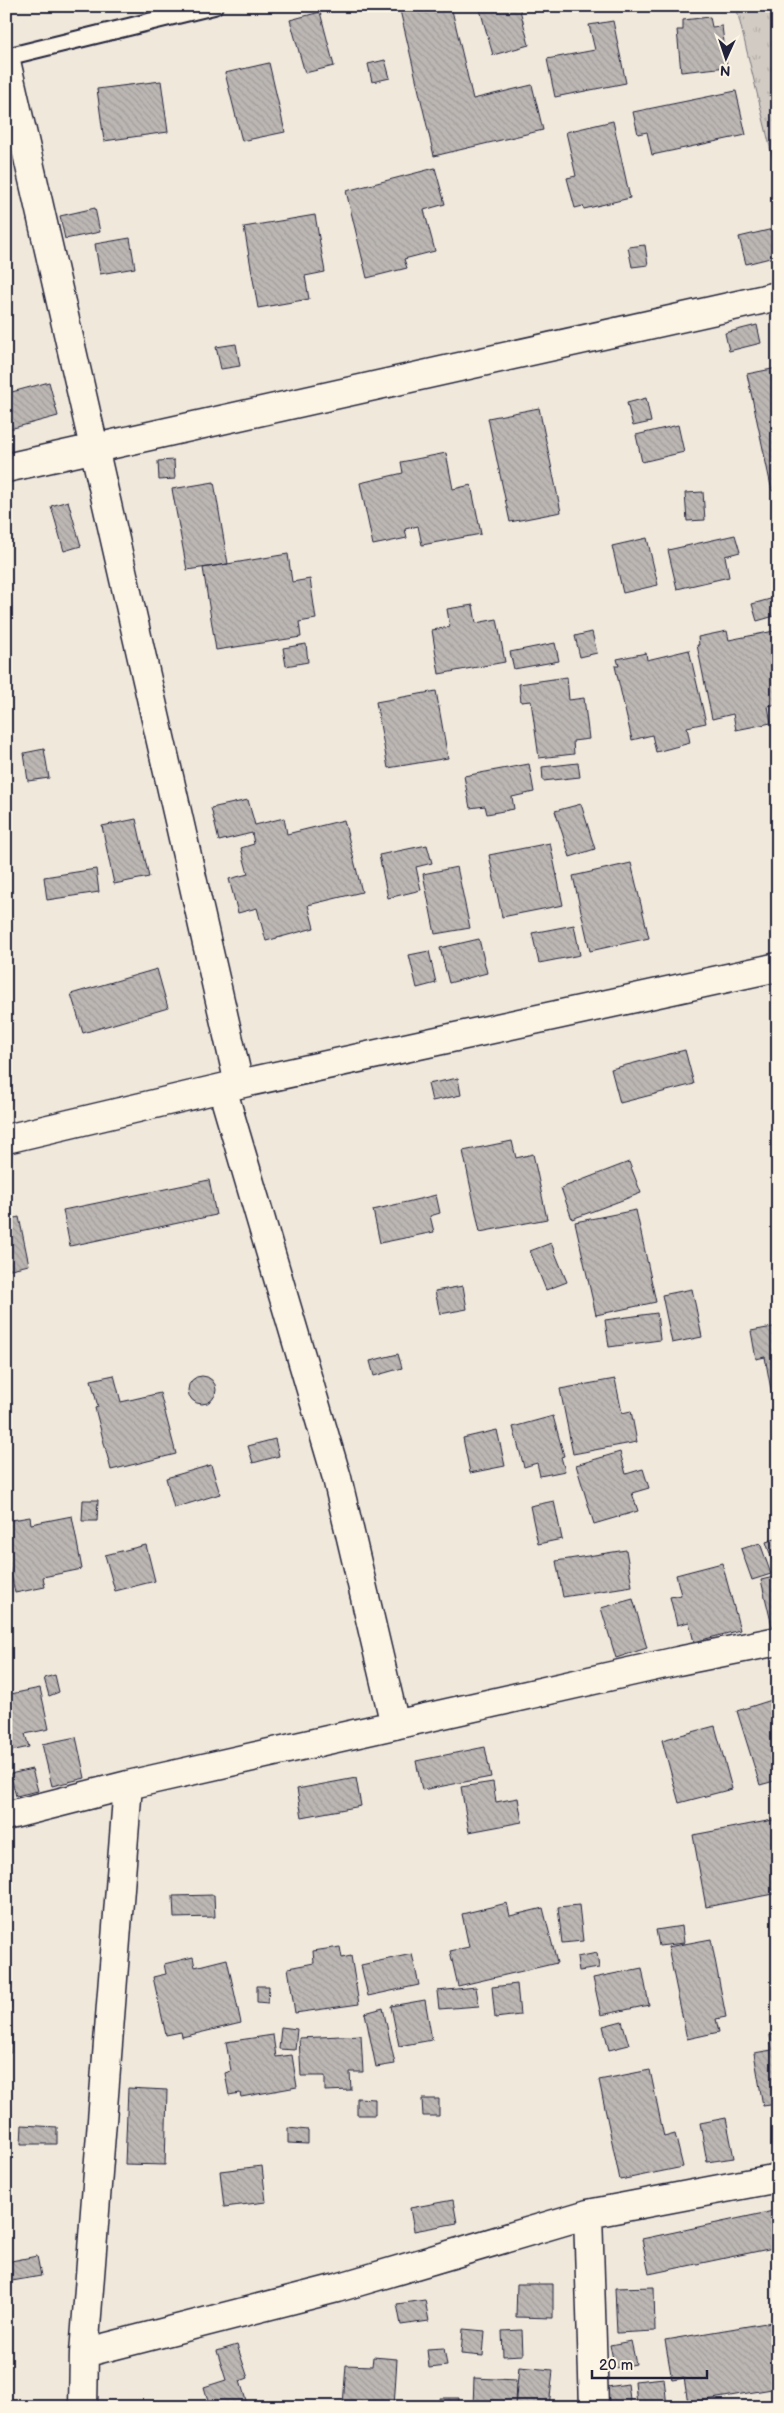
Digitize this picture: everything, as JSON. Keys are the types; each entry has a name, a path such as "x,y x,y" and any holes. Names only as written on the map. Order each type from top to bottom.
{"street":[{"path":"6,59 94,448 230,1086 337,1478 395,1725"},
{"path":"6,468 778,296"},
{"path":"6,1139 230,1086 778,967"},
{"path":"6,1816 128,1785 778,1641"},
{"path":"83,2407 84,2353 128,1785"},
{"path":"84,2353 337,2288 588,2214 778,2178"},
{"path":"588,2214 594,2407"}],"lane":[{"path":"6,59 214,6"}],"green space":[{"path":"736,6 778,6 778,180"}],"building":[{"path":"399,6 451,6 473,99 532,85 543,130 434,156"},
{"path":"479,6 519,6 529,45 493,55"},
{"path":"320,12 334,66 305,73 290,20"},
{"path":"710,17 712,27 722,26 727,67 681,72 677,30 683,30 683,20"},
{"path":"613,21 626,83 555,97 547,59 595,50 589,25"},
{"path":"385,60 390,78 372,82 368,64"},
{"path":"269,63 285,132 242,141 225,73"},
{"path":"161,81 168,132 104,141 97,89"},
{"path":"736,91 746,135 652,155 647,132 638,134 633,112"},
{"path":"613,121 630,198 584,209 583,206 575,208 567,178 576,176 566,132"},
{"path":"435,168 445,204 424,210 435,251 404,259 407,268 367,278 346,191"},
{"path":"95,208 100,232 65,239 60,216"},
{"path":"315,215 325,272 305,276 309,299 258,308 244,227"},
{"path":"773,229 778,256 746,264 739,237"},
{"path":"130,238 135,268 100,274 95,244"},
{"path":"645,245 648,265 632,267 628,247"},
{"path":"757,325 761,343 729,351 725,333"},
{"path":"236,344 240,366 221,369 216,347"},
{"path":"777,368 778,489 772,491 747,374"},
{"path":"49,382 58,416 6,430 6,385 8,393"},
{"path":"646,398 651,422 633,426 627,403"},
{"path":"539,408 561,512 510,522 488,418"},
{"path":"678,425 684,452 642,462 636,435"},
{"path":"446,453 453,489 471,485 481,534 422,545 418,526 405,529 407,538 373,545 360,483 403,473 401,462"},
{"path":"174,460 175,479 159,480 158,461"},
{"path":"214,482 228,564 187,570 172,489"},
{"path":"703,492 705,520 687,521 685,493"},
{"path":"68,501 81,546 64,551 51,506"},
{"path":"778,521 778,557 771,523"},
{"path":"735,535 740,552 725,556 729,577 677,589 668,550"},
{"path":"647,538 658,585 623,593 612,546"},
{"path":"288,554 292,582 310,579 316,619 299,622 301,637 216,650 203,568"},
{"path":"774,598 778,615 757,621 752,604"},
{"path":"473,605 476,623 497,619 505,662 439,674 432,630 450,627 447,609"},
{"path":"727,631 729,640 774,631 778,651 778,704 768,706 771,723 736,730 733,714 712,719 697,645 699,645 698,637"},
{"path":"592,632 597,653 580,657 575,636"},
{"path":"555,643 559,661 514,669 510,652"},
{"path":"306,644 308,662 286,666 283,648"},
{"path":"689,650 706,723 687,727 690,743 656,752 652,735 632,740 615,666 619,666 617,659 646,653 647,660"},
{"path":"567,677 569,700 584,698 589,739 573,741 574,754 539,758 531,701 521,702 519,684"},
{"path":"436,691 448,758 388,768 376,702"},
{"path":"44,749 49,778 28,781 24,753"},
{"path":"578,763 580,777 543,781 542,767"},
{"path":"529,764 534,792 512,797 514,809 487,814 485,806 470,808 464,776"},
{"path":"248,800 255,825 284,818 287,834 344,820 362,892 308,905 314,928 266,941 257,908 238,913 229,879 248,874 241,848 254,844 252,833 219,841 211,808"},
{"path":"581,804 595,849 570,857 555,811"},
{"path":"136,819 149,877 114,884 102,826"},
{"path":"550,843 563,905 502,917 489,855"},
{"path":"427,845 432,863 416,867 421,890 388,898 379,855"},
{"path":"631,863 649,938 590,951 573,876"},
{"path":"457,867 470,928 435,934 423,874"},
{"path":"96,869 99,892 47,900 44,877"},
{"path":"574,925 580,955 539,963 532,933"},
{"path":"479,939 487,973 449,983 440,948"},
{"path":"429,951 436,983 417,988 409,955"},
{"path":"157,969 168,1008 83,1033 71,994"},
{"path":"685,1050 694,1084 620,1103 611,1069"},
{"path":"458,1078 461,1095 432,1101 428,1084"},
{"path":"512,1141 516,1158 533,1154 547,1219 480,1232 463,1151"},
{"path":"629,1162 641,1193 572,1219 561,1188"},
{"path":"209,1180 216,1215 70,1246 63,1210"},
{"path":"436,1195 440,1213 430,1216 434,1232 380,1243 373,1210"},
{"path":"636,1210 656,1302 596,1315 575,1222"},
{"path":"19,1217 29,1265 6,1270 6,1220"},
{"path":"551,1243 567,1282 546,1290 530,1251"},
{"path":"463,1286 467,1309 440,1314 435,1291"},
{"path":"692,1289 702,1337 672,1343 662,1295"},
{"path":"657,1313 660,1340 609,1347 605,1320"},
{"path":"778,1326 778,1417 776,1417 765,1357 756,1359 751,1331"},
{"path":"398,1354 402,1368 374,1376 370,1361"},
{"path":"114,1375 121,1402 160,1393 176,1454 111,1470 95,1408 98,1407 91,1380"},
{"path":"202,1376 212,1380 216,1390 212,1400 202,1404 192,1400 188,1390 192,1380"},
{"path":"615,1379 622,1413 631,1411 637,1442 573,1454 560,1389"},
{"path":"553,1416 564,1456 561,1457 565,1471 540,1476 537,1463 524,1467 513,1427"},
{"path":"497,1430 505,1466 470,1473 463,1438"},
{"path":"275,1439 279,1456 253,1463 248,1446"},
{"path":"620,1452 626,1474 643,1469 649,1488 632,1493 638,1511 594,1524 576,1465"},
{"path":"211,1465 220,1494 174,1508 166,1478"},
{"path":"83,1500 98,1500 97,1521 82,1521"},
{"path":"554,1501 562,1539 538,1544 530,1506"},
{"path":"72,1516 82,1569 43,1577 45,1587 15,1593 6,1550 6,1521 30,1517 31,1524"},
{"path":"778,1538 778,1574 777,1574 766,1542"},
{"path":"760,1543 771,1574 752,1580 741,1549"},
{"path":"146,1545 155,1581 115,1591 105,1555"},
{"path":"626,1550 632,1586 563,1597 556,1561"},
{"path":"722,1563 740,1630 694,1642 689,1622 677,1625 670,1597 681,1595 676,1575"},
{"path":"778,1576 778,1625 772,1626 761,1580"},
{"path":"633,1599 647,1648 616,1658 601,1608"},
{"path":"55,1675 59,1692 49,1696 44,1678"},
{"path":"40,1688 49,1729 25,1734 29,1747 6,1752 6,1695"},
{"path":"778,1698 778,1780 760,1785 737,1711"},
{"path":"715,1726 732,1789 679,1803 662,1740"},
{"path":"76,1737 85,1778 52,1786 42,1744"},
{"path":"485,1747 491,1777 422,1790 416,1761"},
{"path":"32,1769 38,1791 16,1796 10,1774"},
{"path":"356,1778 361,1806 302,1817 297,1789"},
{"path":"493,1782 496,1802 518,1798 522,1822 469,1832 461,1787"},
{"path":"778,1819 778,1893 706,1907 693,1835"},
{"path":"214,1895 215,1917 174,1918 173,1896"},
{"path":"507,1903 510,1916 543,1908 557,1963 458,1986 450,1951 469,1947 462,1914"},
{"path":"579,1905 583,1941 562,1943 558,1907"},
{"path":"682,1926 684,1943 659,1946 656,1930"},
{"path":"711,1939 726,2017 716,2019 719,2032 687,2039 668,1947"},
{"path":"340,1947 342,1958 351,1956 359,2004 295,2013 288,1968 314,1963 313,1951"},
{"path":"6,1952 8,1952 8,1964 11,1964 11,2009 6,2009"},
{"path":"597,1953 599,1968 579,1971 577,1957"},
{"path":"412,1954 419,1985 368,1996 361,1965"},
{"path":"193,1957 195,1967 227,1959 241,2023 182,2037 181,2032 166,2035 153,1977 166,1974 164,1964"},
{"path":"642,1968 649,2005 601,2015 593,1978"},
{"path":"517,1984 520,2015 495,2018 492,1987"},
{"path":"257,1986 269,1986 268,2003 257,2002"},
{"path":"476,1987 479,2006 439,2009 437,1991"},
{"path":"425,2000 432,2040 399,2046 391,2006"},
{"path":"383,2008 395,2064 376,2067 365,2013"},
{"path":"6,2016 11,2016 11,2053 6,2053"},
{"path":"622,2021 629,2045 609,2050 603,2026"},
{"path":"281,2027 297,2029 295,2050 279,2049"},
{"path":"778,2034 778,2104 763,2106 754,2053 772,2050 770,2035"},
{"path":"273,2035 276,2057 292,2055 297,2087 241,2097 240,2093 229,2095 225,2073 231,2071 226,2042"},
{"path":"361,2035 363,2072 350,2072 351,2090 325,2091 325,2076 301,2076 299,2038"},
{"path":"650,2070 664,2137 675,2134 683,2167 620,2180 599,2080"},
{"path":"128,2088 167,2090 165,2165 125,2164"},
{"path":"357,2098 375,2099 375,2115 357,2115"},
{"path":"422,2099 439,2099 439,2116 423,2116"},
{"path":"726,2118 734,2158 707,2162 700,2123"},
{"path":"22,2125 57,2127 57,2144 21,2144"},
{"path":"288,2128 308,2130 308,2144 288,2143"},
{"path":"262,2166 266,2202 224,2207 220,2171"},
{"path":"453,2200 457,2223 414,2231 410,2208"},
{"path":"778,2210 778,2247 649,2274 642,2239"},
{"path":"37,2256 41,2276 6,2282 6,2262"},
{"path":"517,2284 553,2284 553,2318 516,2317"},
{"path":"654,2287 655,2331 617,2333 615,2288"},
{"path":"425,2300 429,2321 401,2325 397,2304"},
{"path":"778,2321 778,2388 688,2403 684,2378 672,2380 665,2340"},
{"path":"463,2329 485,2331 483,2356 461,2354"},
{"path":"522,2330 523,2355 503,2356 502,2331"},
{"path":"631,2341 636,2364 615,2368 610,2345"},
{"path":"237,2345 248,2378 240,2381 248,2407 210,2407 204,2387 226,2380 217,2351"},
{"path":"444,2348 447,2366 429,2368 427,2349"},
{"path":"373,2357 397,2359 394,2407 343,2405 346,2365 372,2366"},
{"path":"519,2367 553,2370 549,2407 515,2407"},
{"path":"474,2378 516,2380 515,2407 473,2407"},
{"path":"664,2378 667,2407 637,2407 635,2381"},
{"path":"628,2384 631,2407 610,2407 607,2387"},
{"path":"440,2398 459,2398 458,2407 440,2407"}]}
